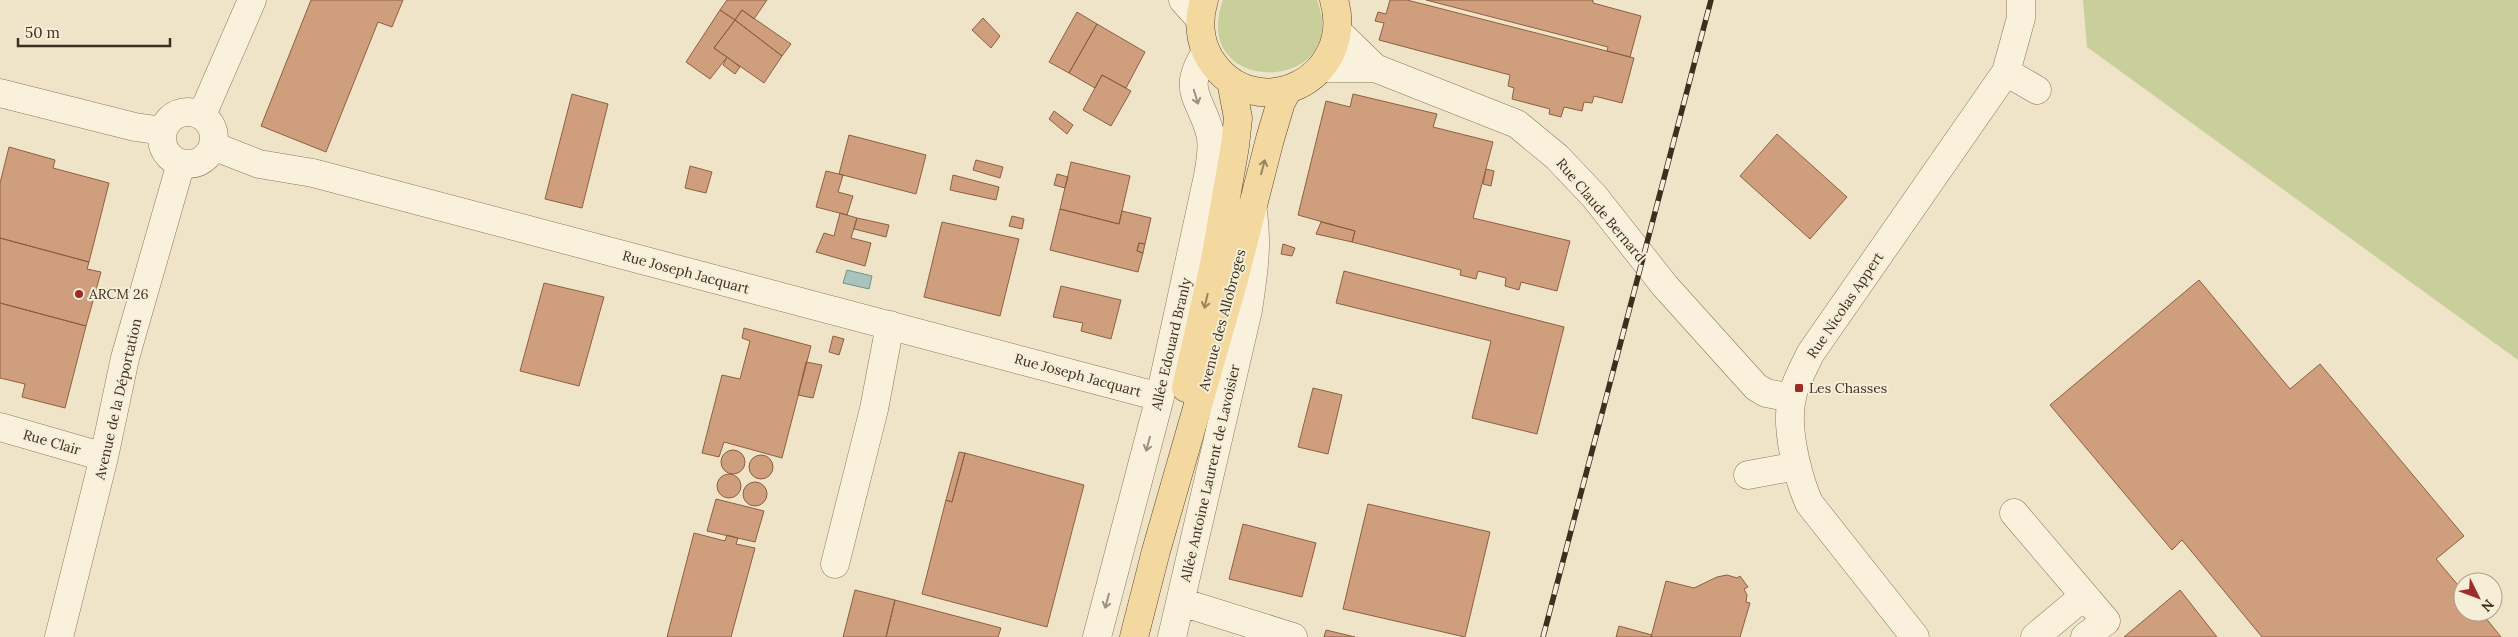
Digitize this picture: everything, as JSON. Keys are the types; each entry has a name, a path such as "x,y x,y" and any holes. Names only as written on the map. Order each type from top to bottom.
{"main road":[{"path":"1196,6 1206,52 1217,68 1231,81 1249,90 1269,93 1288,90 1307,81 1322,68 1332,51 1338,32 1335,0"},
{"name":"Avenue des Allobroges","path":"1156,551 1176,434 1215,260 1228,187 1238,118 1231,81"},
{"name":"Avenue des Allobroges","path":"1134,637 1156,551 1233,283 1281,102 1288,90"}],"street":[{"path":"202,115 252,0"},
{"name":"Rue Nicolas Appert","path":"1916,637 1809,503 1792,446 1792,398 1810,354 2006,72 2021,18 2021,0"},
{"name":"Rue Claude Bernard","path":"1338,32 1375,68"},
{"name":"Allée Edouard Branly","path":"1097,637 1160,397 1211,153 1210,134 1195,97 1193,82 1198,64 1206,52"},
{"name":"Rue Claude Bernard","path":"1322,68 1375,68 1517,124 1557,157 1588,190 1654,272 1756,387 1766,393 1792,398"},
{"path":"2006,72 2037,90"},
{"path":"0,93 135,127 163,131"},
{"path":"190,112 202,115 210,124 214,134 213,146 200,161 181,163 169,156 164,149 163,131 168,120 178,113 190,112"},
{"name":"Rue Joseph Jacquart","path":"213,146 259,164 313,173 1160,397"},
{"name":"Avenue de la Déportation","path":"58,637 104,457 125,358 181,163"},
{"path":"1228,187 1229,227 1224,262 1248,310"},
{"name":"Allée Antoine Laurent de Lavoisier","path":"1172,637 1248,310 1256,260 1256,234 1252,206"},
{"path":"835,564 874,409 890,326"},
{"name":"Rue Clair","path":"0,427 104,457"},
{"path":"1748,475 1797,466"},
{"path":"2014,513 2106,621 2085,637"},
{"path":"2035,637 2084,596"},
{"path":"1181,602 1293,637"}],"green space":[{"path":"1223,0 1317,0 1322,31 1312,54 1294,68 1270,72 1246,68 1228,55 1218,32"},
{"path":"2083,0 2518,0 2518,360 2087,47"}],"water":[{"path":"847,270 872,276 869,289 843,283"}],"building":[{"path":"311,0 403,0 392,27 378,22 326,152 261,126"},
{"path":"727,0 767,0 754,19 742,10 735,20 720,10"},
{"path":"1390,0 1407,0 1634,58 1622,103 1594,96 1592,103 1584,102 1582,111 1564,107 1561,117 1549,114 1550,109 1512,99 1514,88 1508,86 1510,75 1379,40 1384,23 1375,21 1378,12 1386,14"},
{"path":"1426,0 1593,0 1593,3 1641,16 1630,57 1607,51 1608,47"},
{"path":"720,10 735,20 714,48 727,57 710,79 686,62"},
{"path":"742,10 791,44 782,56 735,20"},
{"path":"1077,12 1097,24 1069,73 1049,62"},
{"path":"983,18 1000,36 991,48 972,30"},
{"path":"735,20 782,56 764,83 714,48"},
{"path":"1097,24 1145,52 1126,88 1102,75 1095,88 1069,73"},
{"path":"727,57 740,67 735,74 723,65"},
{"path":"1102,75 1131,91 1111,126 1083,110"},
{"path":"572,94 608,104 582,208 545,199"},
{"path":"1353,94 1437,114 1433,127 1493,142 1473,218 1570,241 1557,291 1521,282 1519,290 1505,286 1506,278 1478,271 1476,279 1460,275 1461,270 1352,242 1355,231 1298,215 1326,101 1350,107"},
{"path":"1054,111 1073,125 1067,134 1049,119"},
{"path":"1777,134 1847,197 1810,239 1740,176"},
{"path":"849,135 926,155 916,194 839,174"},
{"path":"9,147 55,160 53,168 109,183 89,262 0,238 0,183"},
{"path":"976,160 1003,167 1000,178 973,170"},
{"path":"1071,162 1130,176 1119,224 1060,209"},
{"path":"690,166 712,172 706,193 685,188"},
{"path":"1486,169 1494,171 1491,186 1483,184"},
{"path":"826,171 843,175 838,192 853,196 847,215 816,207"},
{"path":"1057,174 1068,177 1065,188 1054,185"},
{"path":"953,175 999,187 996,200 950,190"},
{"path":"1060,209 1119,224 1122,211 1151,218 1145,244 1139,243 1137,251 1143,253 1138,272 1050,250"},
{"path":"840,213 857,218 851,238 871,243 865,266 816,252 824,233 834,236"},
{"path":"1012,216 1024,219 1022,229 1009,226"},
{"path":"857,218 889,225 886,237 854,229"},
{"path":"942,222 1019,239 1000,316 924,297"},
{"path":"1321,222 1355,231 1352,242 1316,234"},
{"path":"0,238 89,262 87,269 101,272 86,326 0,303"},
{"path":"1139,243 1145,244 1143,253 1137,251"},
{"path":"1283,244 1295,248 1292,256 1281,254"},
{"path":"1344,271 1564,327 1537,434 1472,418 1491,341 1336,303"},
{"path":"2199,280 2290,389 2320,364 2464,536 2436,559 2453,579 2453,622 2489,622 2501,637 2262,637 2182,540 2172,550 2050,405"},
{"path":"544,283 604,297 579,386 520,371"},
{"path":"1061,286 1121,300 1111,339 1081,331 1083,323 1053,317"},
{"path":"0,303 86,326 65,408 22,397 25,384 0,378"},
{"path":"744,328 811,346 782,458 724,442 719,457 702,453 722,375 740,379 750,341 742,338"},
{"path":"833,336 844,339 839,355 829,352"},
{"path":"806,362 822,365 813,398 798,395"},
{"path":"1313,388 1342,395 1328,454 1298,447"},
{"path":"733,450 738,451 744,457 744,467 738,473 733,474 728,473 722,467 721,462 722,457 728,451"},
{"path":"959,452 965,453 952,502 946,500"},
{"path":"965,453 1084,485 1047,627 922,594 946,500 952,502"},
{"path":"761,455 766,456 772,462 772,472 766,478 761,479 756,478 750,472 749,467 750,462 756,456"},
{"path":"729,474 734,475 740,481 740,491 734,497 729,498 724,497 718,491 717,486 718,481 724,475"},
{"path":"755,482 763,486 767,494 763,502 755,506 747,502 743,494 747,486"},
{"path":"716,499 764,511 755,542 707,531"},
{"path":"1368,504 1490,532 1465,637 1343,609"},
{"path":"1243,524 1316,543 1302,597 1229,579"},
{"path":"694,533 725,541 727,535 738,538 736,544 755,548 731,637 667,637"},
{"path":"1727,575 1737,578 1740,576 1748,587 1744,589 1747,595 1746,602 1750,603 1740,637 1651,637 1666,581 1694,588 1717,577"},
{"path":"855,590 895,600 886,637 843,637"},
{"path":"2180,590 2217,637 2124,637"},
{"path":"895,600 1001,628 998,637 886,637"},
{"path":"1619,626 1652,635 1651,637 1616,637"},
{"path":"1326,630 1355,637 1324,637"}],"railway":[{"path":"1543,637 1711,0"}],"place":[{"name":"ARCM 26","path":"79,294"},
{"name":"Les Chasses","path":"1799,388"}]}
